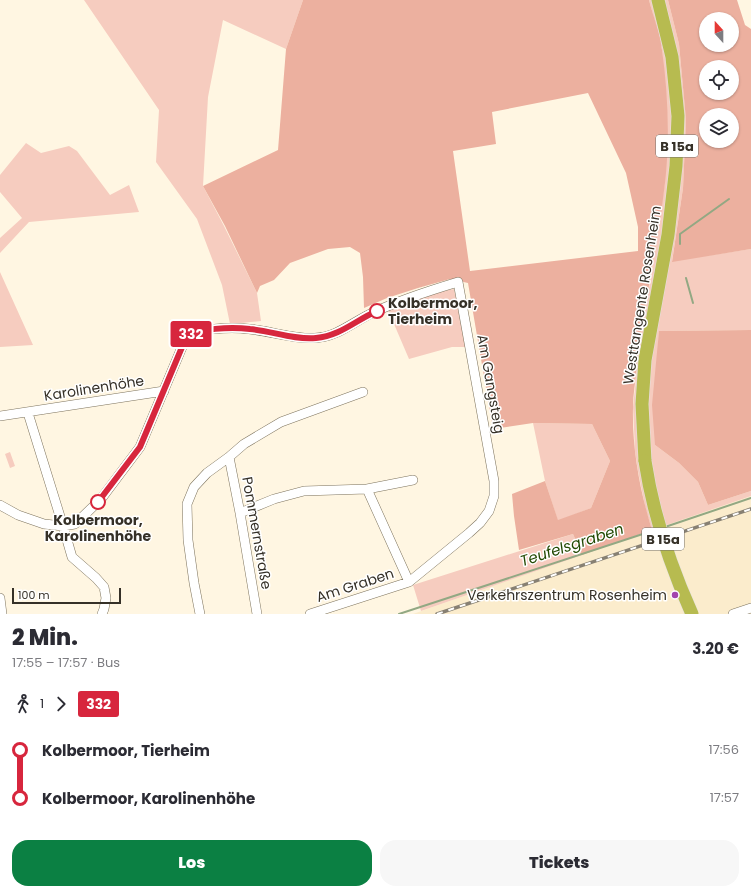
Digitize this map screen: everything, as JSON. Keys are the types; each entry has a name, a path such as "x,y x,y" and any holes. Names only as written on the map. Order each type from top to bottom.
{"highway":[{"name":"Westtangente Rosenheim","path":"658,0 672,57 678,116 676,166 668,235 645,360 642,404 645,460 656,517 670,560 692,614"}],"street":[{"name":"Am Gangsteig","path":"247,329 296,338 316,338 329,336 370,314 405,299 458,282 494,481 494,496 489,511 480,523 409,582"},
{"name":"Karolinenhöhe","path":"0,506 18,515 44,524 63,526 75,524 101,499 140,447 188,336 208,329 247,329"},
{"name":"Karolinenhöhe","path":"0,416 164,391"},
{"path":"200,614 188,540 187,504 194,487 207,473 244,444 281,422 363,392"},
{"name":"Karolinenhöhe","path":"28,412 63,526"},
{"name":"Pommernstraße","path":"229,457 257,614"},
{"path":"240,513 274,499 304,491 367,489 413,480"},
{"path":"367,489 409,582"},
{"path":"63,526 72,557 104,587 106,598 102,614"},
{"name":"Am Graben","path":"310,614 409,582"},
{"path":"0,598 2,614"},
{"path":"733,614 751,608"}],"shaded area":[{"path":"84,0 303,0 286,49 223,20 208,97 203,186 257,293 261,321 230,324 222,285 197,219 156,162 159,110"},
{"path":"303,0 649,0 660,37 664,66 668,116 667,166 655,251 643,319 633,397 633,423 635,454 644,500 652,530 582,555 573,534 519,550 512,494 545,481 558,520 591,508 610,461 592,424 533,423 493,429 468,283 450,279 387,298 364,308 363,277 360,253 350,247 328,249 290,263 274,280 260,286 257,293 225,226 203,186 278,150 286,49","holes":["588,93 626,173 638,227 638,251 470,271 453,151 496,144 492,112"]},
{"path":"649,0 668,0 679,44 686,120 683,188 672,261 751,249 751,330 659,331 655,445 679,463 698,482 708,505 751,491 751,496 652,530 646,511 638,471 635,451 633,407 641,332 652,271 665,181 662,49"},
{"path":"668,0 737,0 745,25 751,29 751,249 672,262 683,188 686,120 679,44"},
{"path":"26,143 41,153 69,146 77,151 110,195 129,185 139,212 29,222 0,253 0,238 22,218 0,192 0,175"},
{"path":"0,272 33,345 0,347"},
{"path":"454,289 466,347 452,347 409,359 388,310 432,293"},
{"path":"751,330 751,491 708,505 698,482 679,463 655,445 652,405 659,331"},
{"path":"533,423 592,424 610,461 591,508 558,521 545,481"},
{"path":"10,452 15,466 10,468 5,454"},
{"path":"751,496 751,614 413,614 673,522"},
{"path":"573,534 582,555 421,611 413,585"}],"waterway":[{"path":"680,244 680,234 729,199"},
{"path":"686,278 693,303"},
{"name":"Teufelsgraben","path":"665,527 751,498"},
{"name":"Teufelsgraben","path":"399,614 655,530"}],"railway":[{"path":"437,614 751,509"}],"bus line":[{"name":"332","path":"98,502 140,447 188,336 208,329 250,329 296,338 316,338 338,333 377,311"}],"place":[{"name":"Kolbermoor, Tierheim","path":"377,311"},
{"name":"Kolbermoor, Karolinenhöhe","path":"98,502"},
{"name":"Verkehrszentrum Rosenheim","path":"675,595"}]}
